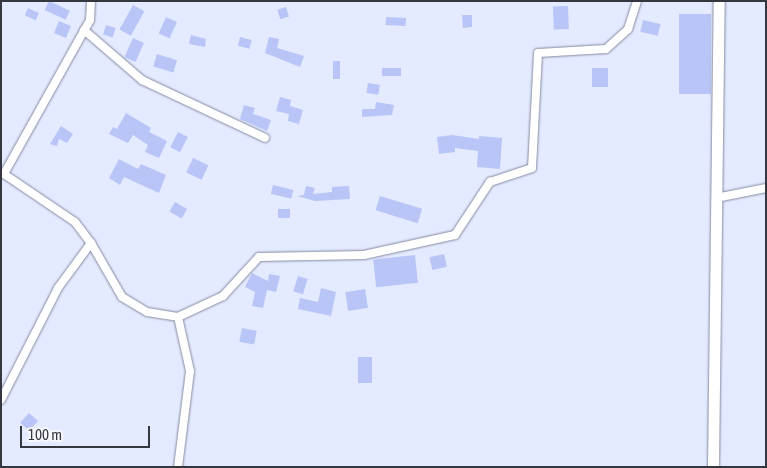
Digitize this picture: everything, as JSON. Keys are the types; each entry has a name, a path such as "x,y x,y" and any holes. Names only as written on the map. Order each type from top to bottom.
{"street":[{"path":"91,1 90,20 3,176 74,222 92,243 122,297 147,312 178,317 223,296 259,257 364,255 455,235 490,182 532,168 538,53 606,49 628,30 638,1"},
{"path":"713,467 719,1"},
{"path":"84,30 142,80 265,138"},
{"path":"716,198 766,188"},
{"path":"1,400 58,288 92,243"},
{"path":"178,317 190,371 178,467"}],"building":[{"path":"49,1 70,11 66,20 45,10"},
{"path":"133,5 144,11 131,36 119,29"},
{"path":"568,6 569,29 554,30 553,7"},
{"path":"286,7 289,17 280,19 277,10"},
{"path":"28,8 39,13 36,20 25,15"},
{"path":"679,14 711,14 711,94 679,94"},
{"path":"462,15 472,15 472,27 463,28"},
{"path":"166,17 177,22 170,38 159,33"},
{"path":"386,17 406,18 406,26 386,25"},
{"path":"643,20 661,24 658,36 640,32"},
{"path":"59,21 71,26 66,38 54,33"},
{"path":"106,25 116,28 113,37 103,35"},
{"path":"191,35 206,39 205,47 189,44"},
{"path":"240,37 252,40 249,49 238,46"},
{"path":"269,37 279,39 277,48 304,56 300,67 265,53"},
{"path":"133,38 144,43 135,62 124,57"},
{"path":"157,54 177,60 173,73 153,66"},
{"path":"333,61 340,61 340,79 333,79"},
{"path":"382,68 401,68 401,76 382,76"},
{"path":"592,68 608,68 608,87 592,87"},
{"path":"368,83 380,85 378,95 366,93"},
{"path":"280,97 291,100 290,106 303,110 299,124 288,121 289,114 276,111"},
{"path":"376,102 394,105 392,115 362,117 362,109 375,109"},
{"path":"244,105 255,108 253,114 271,120 267,131 240,119"},
{"path":"126,113 151,128 149,132 167,141 159,158 145,152 148,145 133,135 128,143 109,134 113,127 117,129"},
{"path":"61,126 73,134 67,143 59,139 57,146 50,144"},
{"path":"178,132 188,137 180,152 170,147"},
{"path":"452,135 479,139 479,136 502,138 500,169 477,167 478,151 455,148 455,152 439,154 437,137"},
{"path":"193,158 208,165 202,180 186,173"},
{"path":"119,159 138,169 141,164 166,175 159,193 124,177 120,185 109,178"},
{"path":"273,185 293,190 291,199 271,194"},
{"path":"306,186 315,188 313,194 332,192 332,187 349,186 350,199 315,201 297,196 304,195"},
{"path":"380,196 422,209 418,223 376,210"},
{"path":"175,202 187,209 182,219 170,212"},
{"path":"278,209 290,209 290,218 278,218"},
{"path":"444,254 447,267 432,270 429,257"},
{"path":"415,255 418,283 376,287 373,259"},
{"path":"252,273 268,281 269,274 280,276 276,292 267,290 263,308 252,306 255,292 245,287"},
{"path":"298,276 308,279 303,294 293,291"},
{"path":"321,288 336,292 331,316 298,309 300,298 318,302"},
{"path":"365,289 368,308 348,311 345,292"},
{"path":"242,328 257,331 254,345 239,342"},
{"path":"358,357 372,357 372,383 358,383"},
{"path":"29,413 38,421 29,431 20,423"}]}
